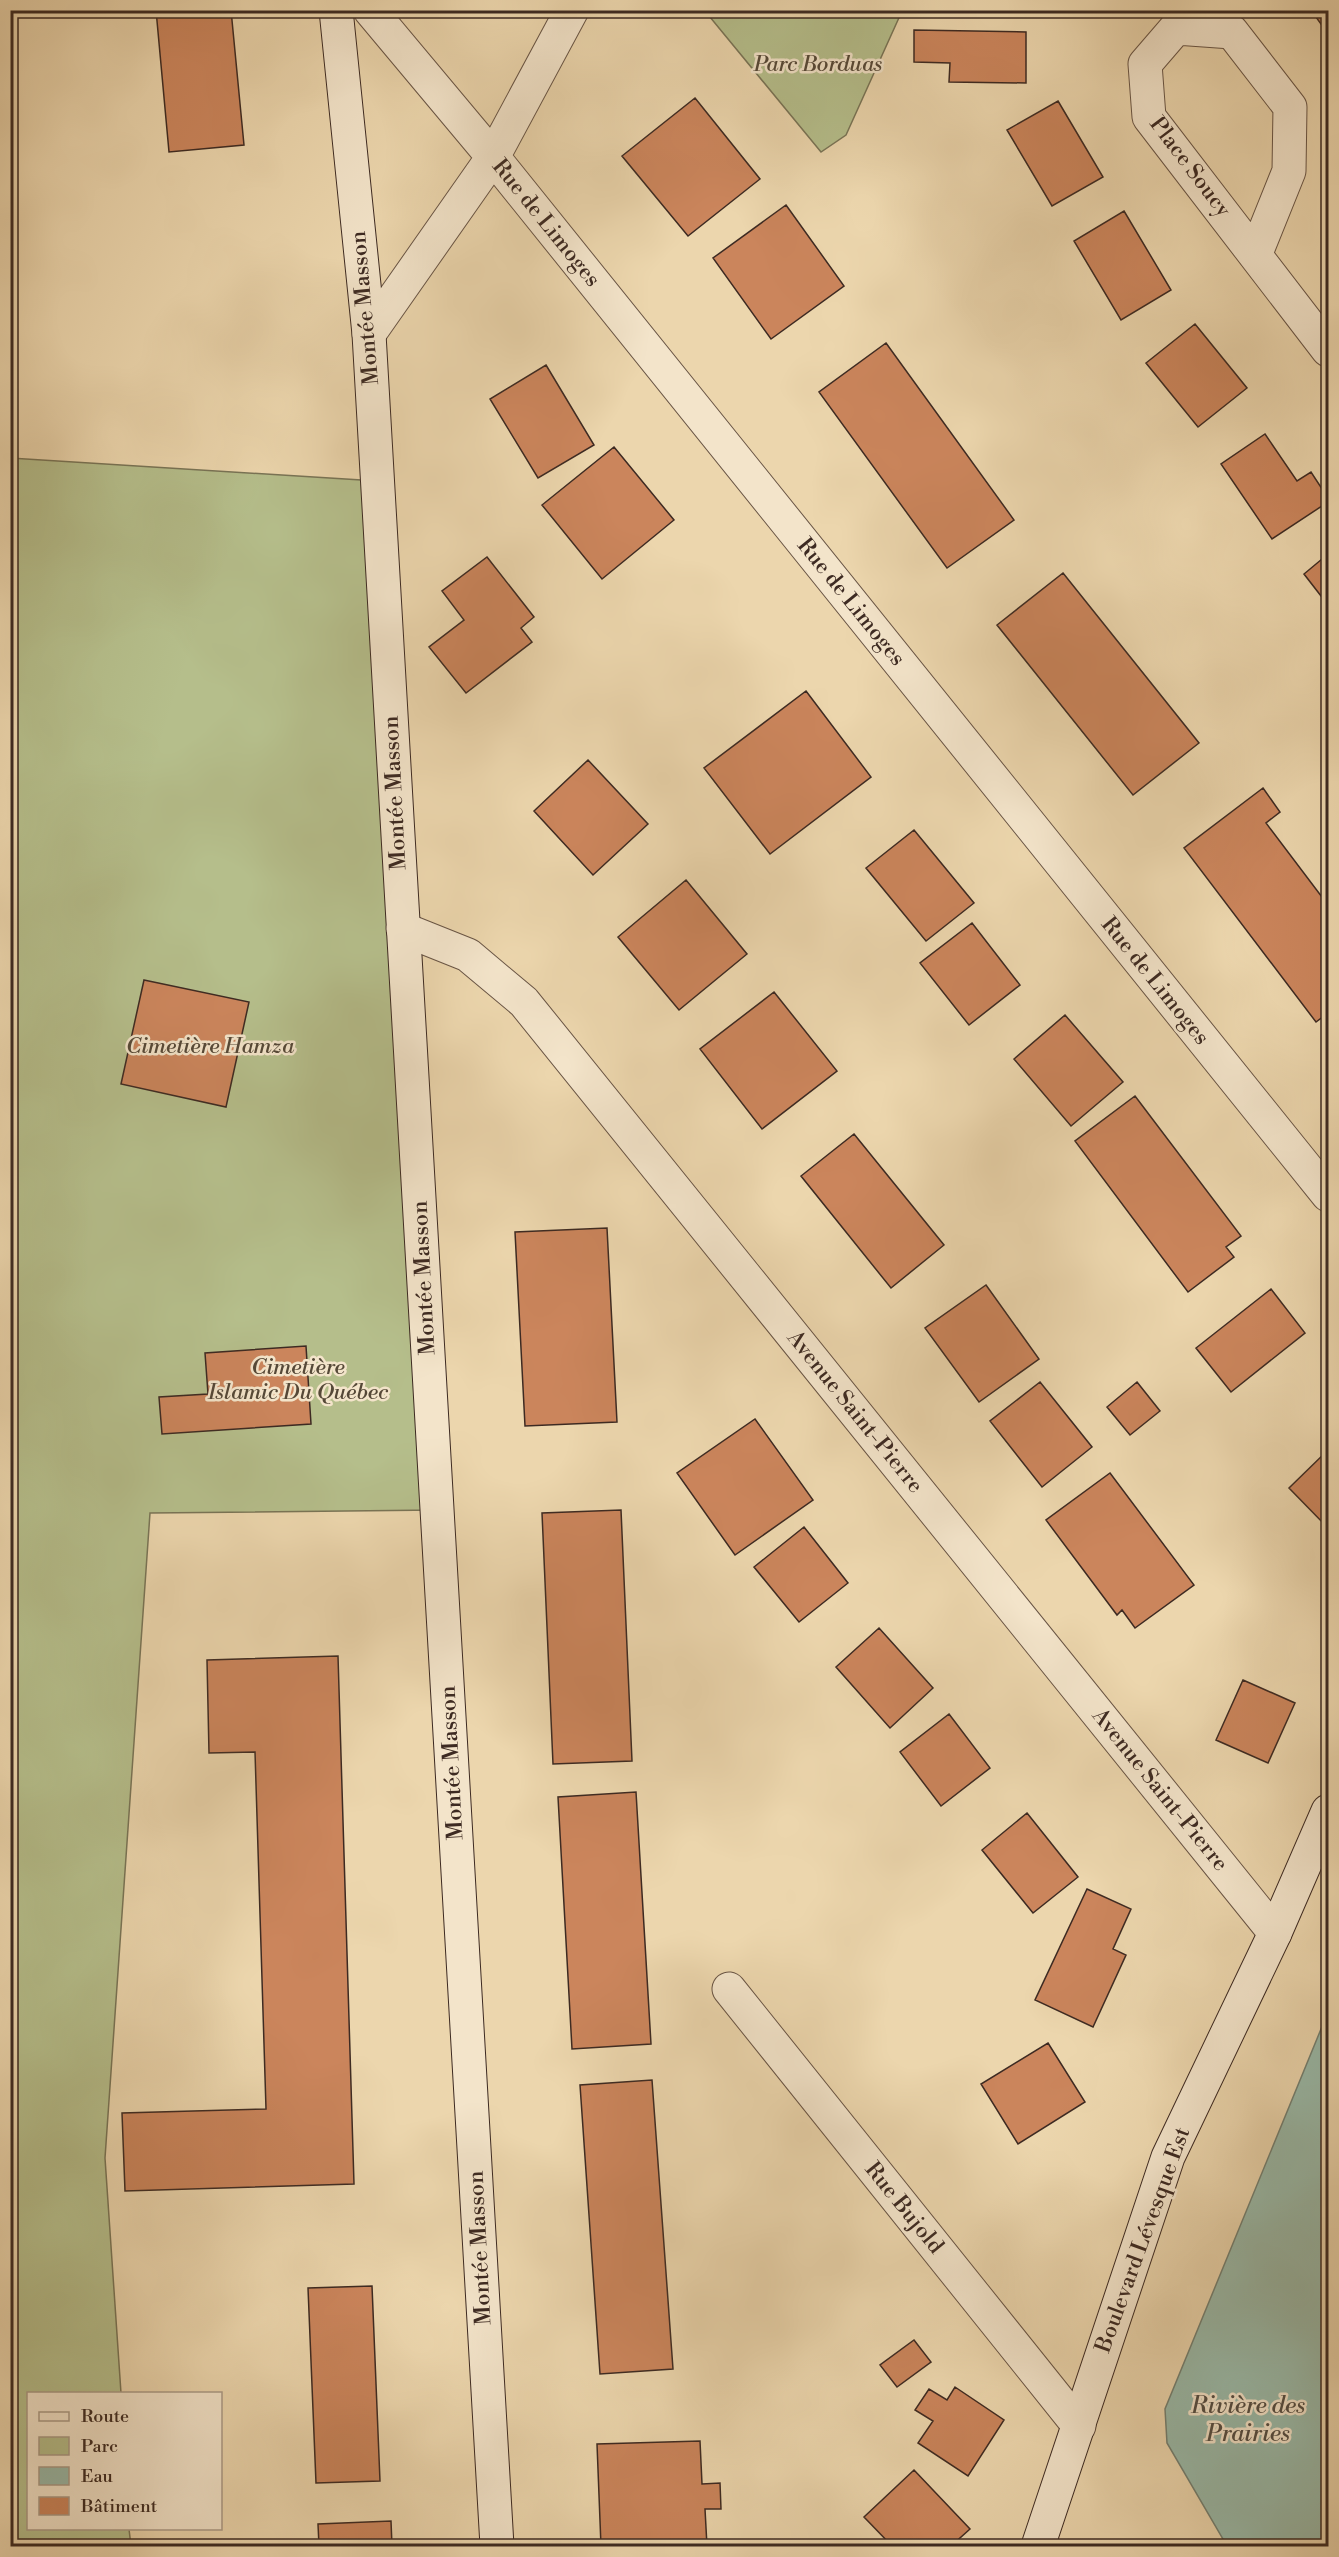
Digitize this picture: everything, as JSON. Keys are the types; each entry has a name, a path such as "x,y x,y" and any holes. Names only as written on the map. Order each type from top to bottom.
{"street":[{"name":"Montée Masson","path":"336,10 369,334 497,2547"},
{"name":"Rue de Limoges","path":"370,10 493,158 1329,1196"},
{"path":"369,334 493,158 572,10"},
{"name":"Place Soucy","path":"1256,253 1289,171 1290,107 1232,32 1176,28 1145,64 1149,117 1329,350"},
{"name":"Avenue Saint-Pierre","path":"403,929 468,955 524,1002 1275,1933"},
{"name":"Boulevard Lévesque Est","path":"1038,2547 1168,2157 1275,1933 1329,1811"},
{"name":"Rue Bujold","path":"729,1989 1079,2426"}],"green space":[{"name":"Parc Borduas","path":"705,11 902,11 846,135 821,152"},
{"name":"Cimetière Hamza","path":"10,458 377,481 437,1510 150,1513 105,2158 121,2392 27,2392 27,2530 129,2530 131,2546 11,2546"}],"water":[{"name":"Rivière des Prairies","path":"1328,2012 1328,2546 1227,2546 1167,2443 1165,2409"}],"building":[{"path":"156,10 231,10 244,145 169,152"},
{"path":"1311,10 1328,10 1328,34"},
{"path":"914,30 1026,32 1026,83 949,82 950,63 914,62"},
{"path":"695,98 760,179 688,236 622,156"},
{"path":"1058,101 1103,177 1052,206 1007,130"},
{"path":"786,205 844,286 771,339 713,258"},
{"path":"1124,211 1171,290 1121,320 1074,241"},
{"path":"1195,324 1247,388 1198,427 1146,363"},
{"path":"886,343 1014,520 947,568 819,392"},
{"path":"546,365 594,445 538,478 490,399"},
{"path":"1265,434 1297,481 1311,472 1328,498 1328,502 1272,539 1221,464"},
{"path":"614,447 674,520 602,579 542,505"},
{"path":"1328,554 1328,605 1304,574"},
{"path":"487,557 534,617 521,628 532,642 466,693 429,647 464,620 442,591"},
{"path":"1063,573 1199,743 1133,795 997,625"},
{"path":"806,691 871,777 770,854 704,768"},
{"path":"588,760 648,824 593,875 534,811"},
{"path":"1263,788 1280,812 1266,823 1328,905 1328,1013 1316,1022 1184,848"},
{"path":"914,830 974,903 926,941 866,868"},
{"path":"686,880 747,954 679,1010 618,937"},
{"path":"972,923 1020,985 969,1025 920,963"},
{"path":"144,980 249,1002 226,1107 121,1084"},
{"path":"774,992 837,1071 762,1129 700,1049"},
{"path":"1065,1015 1123,1082 1071,1126 1014,1059"},
{"path":"1135,1096 1241,1236 1226,1247 1234,1257 1188,1292 1075,1141"},
{"path":"854,1134 944,1245 891,1288 801,1176"},
{"path":"607,1228 617,1422 525,1426 515,1232"},
{"path":"986,1285 1039,1359 979,1402 925,1328"},
{"path":"1271,1289 1305,1333 1231,1392 1196,1348"},
{"path":"306,1346 311,1424 162,1434 159,1397 208,1394 205,1353"},
{"path":"1040,1382 1092,1447 1042,1487 990,1421"},
{"path":"1137,1382 1160,1411 1130,1435 1107,1407"},
{"path":"755,1419 813,1500 735,1555 677,1473"},
{"path":"1328,1450 1328,1528 1289,1488"},
{"path":"1110,1473 1194,1585 1135,1628 1122,1610 1117,1615 1046,1520"},
{"path":"621,1510 632,1761 553,1764 542,1513"},
{"path":"804,1527 848,1583 799,1622 754,1567"},
{"path":"879,1628 933,1688 890,1728 836,1667"},
{"path":"338,1656 354,2184 125,2191 122,2113 266,2109 255,1752 209,1753 207,1660"},
{"path":"1243,1680 1295,1703 1268,1763 1216,1740"},
{"path":"949,1714 990,1768 941,1806 900,1752"},
{"path":"636,1792 651,2044 572,2049 558,1797"},
{"path":"1027,1813 1078,1877 1033,1913 982,1850"},
{"path":"1087,1889 1131,1909 1113,1949 1126,1955 1093,2027 1035,2000"},
{"path":"1048,2043 1085,2102 1018,2144 981,2084"},
{"path":"652,2080 673,2369 600,2374 580,2085"},
{"path":"372,2286 380,2481 316,2483 308,2288"},
{"path":"914,2340 931,2362 897,2387 880,2365"},
{"path":"955,2387 1004,2420 968,2476 918,2443 933,2421 915,2410 929,2389 947,2400"},
{"path":"700,2441 702,2484 720,2483 721,2509 705,2509 707,2546 601,2546 597,2444"},
{"path":"914,2470 970,2529 951,2546 892,2546 864,2517"},
{"path":"391,2521 392,2546 319,2546 318,2524"}],"park label":[{"name":"Cimetière Islamic Du Québec","path":"298,1380"}]}
